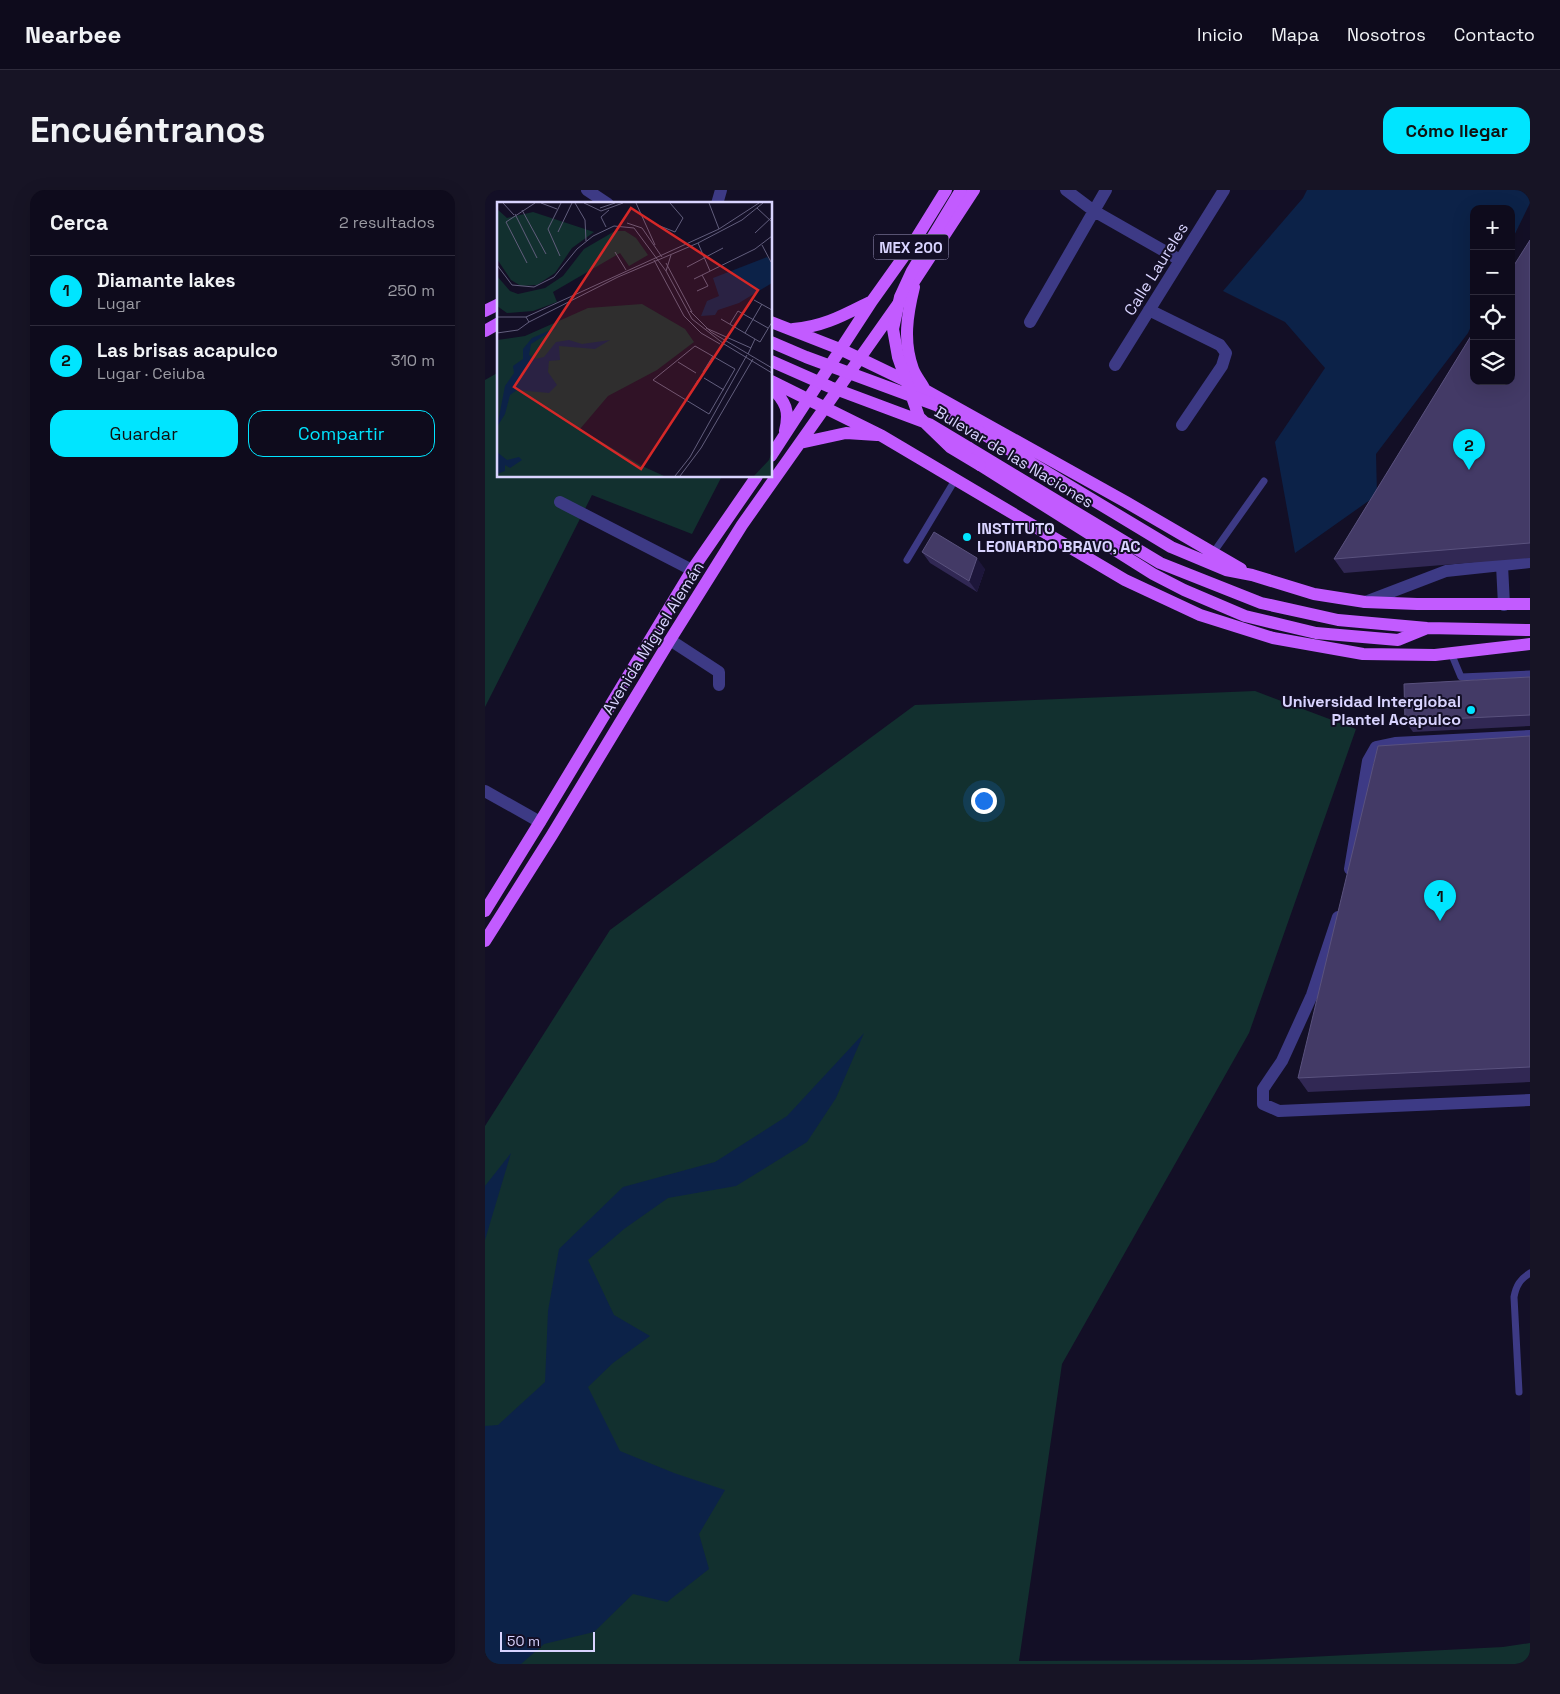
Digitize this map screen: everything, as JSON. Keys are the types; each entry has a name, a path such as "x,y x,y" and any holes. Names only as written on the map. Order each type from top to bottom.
{"main road":[{"name":"MEX 200","path":"840,349 912,244 946,190"},
{"path":"961,190 911,271 900,297 893,328 898,358 919,417 950,447 1153,574 1184,590 1245,616 1316,633 1398,640 1427,628"},
{"name":"MEX 200","path":"860,359 974,190"},
{"path":"915,280 908,310 907,340 913,370 925,390"},
{"path":"787,329 811,328 833,320 872,301"},
{"path":"485,311 497,305"},
{"path":"773,323 840,349 925,390 1252,575"},
{"path":"485,331 497,324"},
{"name":"Bulevar de las Naciones","path":"773,343 936,405 1171,547 1225,570 1252,575 1314,594 1365,602 1504,606 1530,604"},
{"path":"773,453 840,349"},
{"name":"Avenida Miguel Alemán","path":"485,941 742,526 860,359"},
{"name":"Bulevar de las Naciones","path":"773,362 830,388 929,424 1160,563 1261,603 1338,620 1427,628 1530,630"},
{"path":"773,382 882,436 1125,580 1200,615 1273,638 1363,654 1435,655 1530,644"},
{"path":"773,389 787,408 788,417 782,440"},
{"path":"800,443 846,433 882,436"},
{"name":"Avenida Miguel Alemán","path":"485,911 541,822 692,570 756,478"}],"street":[{"path":"587,190 605,202"},
{"path":"1066,190 1094,211 1180,260"},
{"path":"1030,322 1106,190"},
{"name":"Calle Laureles","path":"1115,365 1224,190"},
{"path":"1149,310 1219,345 1227,353 1222,366 1182,425"},
{"path":"560,502 692,570"},
{"path":"1365,602 1446,571 1530,562"},
{"path":"1502,565 1504,606"},
{"path":"670,640 719,672 719,685"},
{"path":"1347,883 1368,761 1376,747 1395,742 1517,742 1530,736"},
{"path":"485,791 541,822"},
{"path":"1342,906 1312,995 1282,1061 1263,1089 1263,1104 1279,1111 1530,1100"}],"lane":[{"path":"907,560 955,480"},
{"path":"1213,553 1264,481"},
{"path":"1451,653 1461,677 1530,674"},
{"path":"1519,1392 1513,1297 1516,1287 1523,1277 1530,1273"}],"green space":[{"path":"497,373 497,478 721,478 692,534 592,495 485,707 485,380"},
{"path":"1255,691 1356,729 1249,1033 1062,1364 1019,1661 1251,1660 1503,1647 1530,1643 1530,1664 485,1664 485,1126 610,930 915,705"}],"water":[{"path":"1307,190 1530,190 1530,203 1515,234 1515,205 1470,205 1470,329 1468,333 1376,454 1377,495 1295,553 1275,442 1325,368 1285,322 1223,291 1303,198"},
{"path":"864,1033 836,1098 807,1142 736,1186 668,1198 624,1229 588,1260 614,1315 650,1336 613,1363 588,1387 620,1451 674,1473 725,1490 699,1534 709,1569 667,1602 633,1594 594,1632 544,1644 521,1664 485,1664 485,1426 498,1425 545,1382 548,1311 559,1249 623,1187 715,1162 787,1116"},
{"path":"511,1153 485,1240 485,1186"}],"building":[{"path":"1530,240 1530,543 1334,559 1470,338 1470,385 1515,385 1515,264"},
{"path":"934,532 977,558 969,581 922,552"},
{"name":"Universidad Interglobal Plantel Acapulco","path":"1530,677 1530,715 1405,721 1404,684"},
{"path":"1530,736 1530,1067 1298,1078 1378,746"}],"place":[{"name":"Las brisas acapulco","path":"1469,470"},
{"name":"INSTITUTO LEONARDO BRAVO, AC","path":"967,537"},
{"name":"Universidad Interglobal Plantel Acapulco","path":"1471,710"},
{"name":"Diamante lakes","path":"1440,921"}]}
